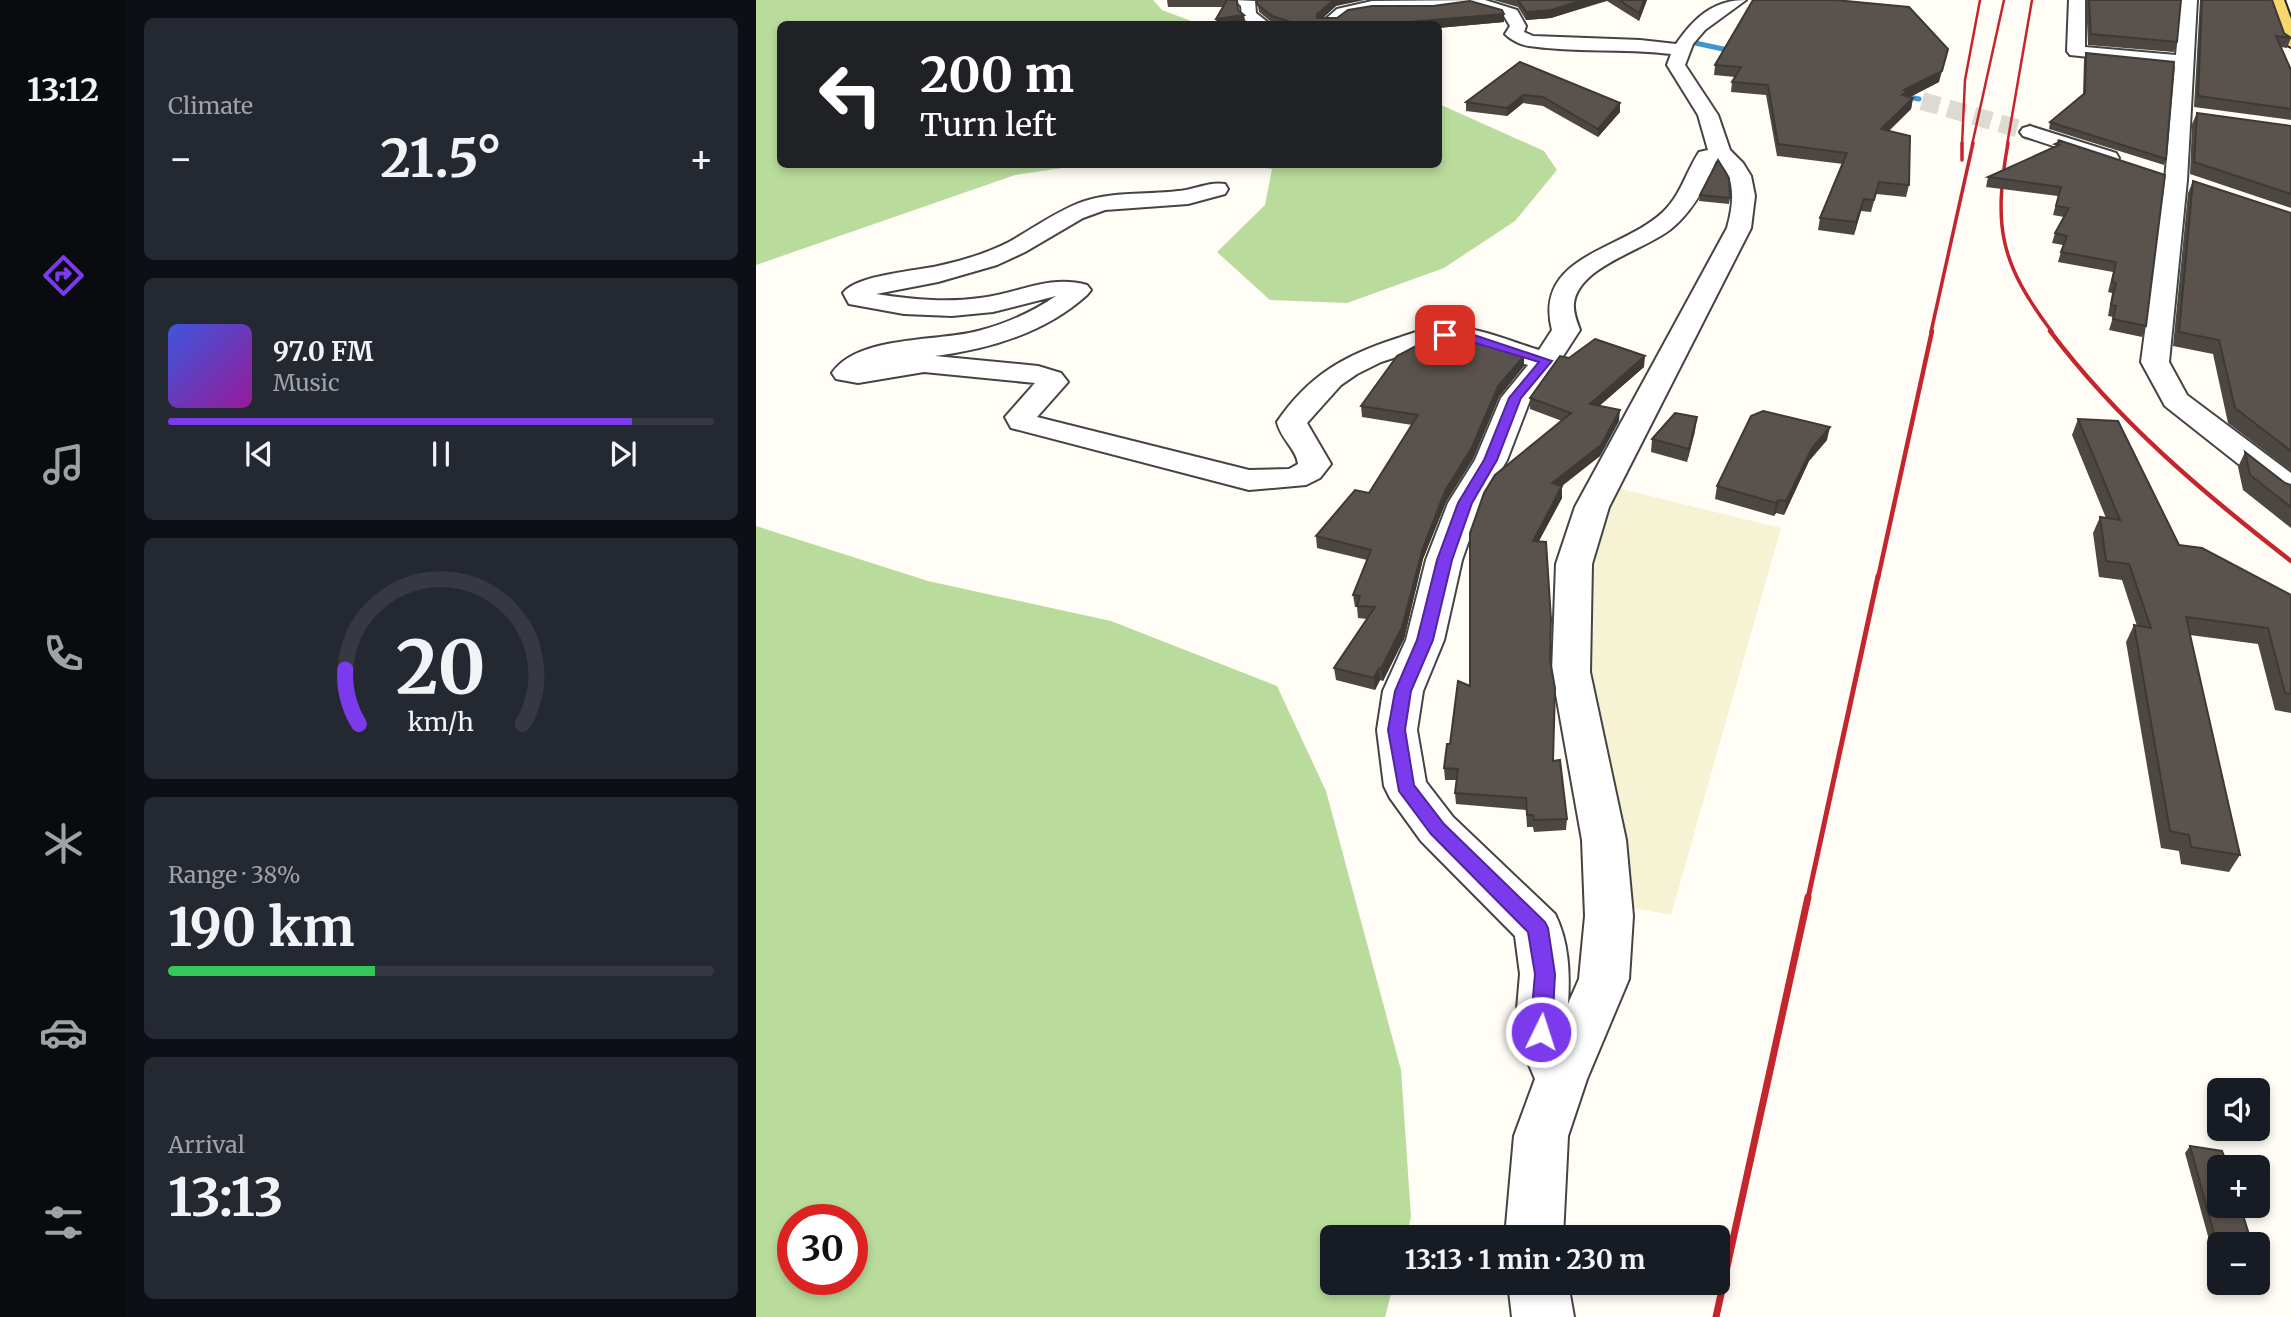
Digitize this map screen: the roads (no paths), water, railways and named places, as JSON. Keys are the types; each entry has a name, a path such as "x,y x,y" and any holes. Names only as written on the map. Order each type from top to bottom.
{"main road":[{"path":"2276,0 2291,42"}],"street":[{"path":"1244,0 1249,4 1248,15 1257,21"},
{"path":"1535,1225 1541,1136 1561,1079 1604,979 1609,916 1604,840 1571,672 1574,564 1592,508 1607,477 1740,228 1745,206 1743,187 1733,160 1720,153 1707,115 1676,65 1679,51 1706,15 1738,0"},
{"path":"2077,0 2076,51 2183,61"},
{"path":"2189,0 2183,61 2189,115 2175,180 2155,362 2175,400 2291,489"},
{"path":"1332,21 1343,12 1360,7 1433,6 1471,1 1511,13 1518,26 1514,34 1522,39 1549,43 1640,45 1679,51"},
{"path":"1706,15 1756,2"},
{"path":"2031,132 2123,163"},
{"path":"1561,1079 1541,1032 1545,974 1538,928 1437,829 1405,786 1397,730 1403,691 1425,640 1444,560 1465,503 1491,460 1516,398 1546,361 1566,330 1560,305 1564,291 1579,274 1602,258 1651,233 1673,215 1694,191 1707,157 1720,153"},
{"path":"1217,188 1185,198 1102,203 1007,252 969,267 869,287 856,293 858,298 880,302 951,308 983,306 1057,286 1078,290 1068,300 1014,330 957,344 871,357 857,363 846,373 858,374 924,363 1038,375 1053,382 1020,417 1022,422 1230,476 1268,481 1294,478 1309,471 1315,464 1313,454 1297,438 1292,422 1331,379 1371,356 1429,337 1454,335 1546,361"},
{"path":"1540,1295 1543,1317"}],"waterway":[{"path":"1695,43 1737,52"},
{"path":"1898,95 1919,99"}],"tunnel":[{"path":"1922,101 2030,132"}],"railway":[{"path":"1962,145 1965,80 1980,0"},
{"path":"1972,145 2004,0"},
{"path":"2007,145 2032,0"},
{"path":"1931,332 1973,143"},
{"path":"2008,143 2001,198 2005,243 2021,285 2052,332"},
{"path":"1962,145 1962,160"},
{"path":"1878,578 1932,331"},
{"path":"2050,331 2104,395 2163,454 2225,509 2291,561"},
{"path":"1808,898 1878,576"},
{"path":"1716,1317 1808,897"}]}
